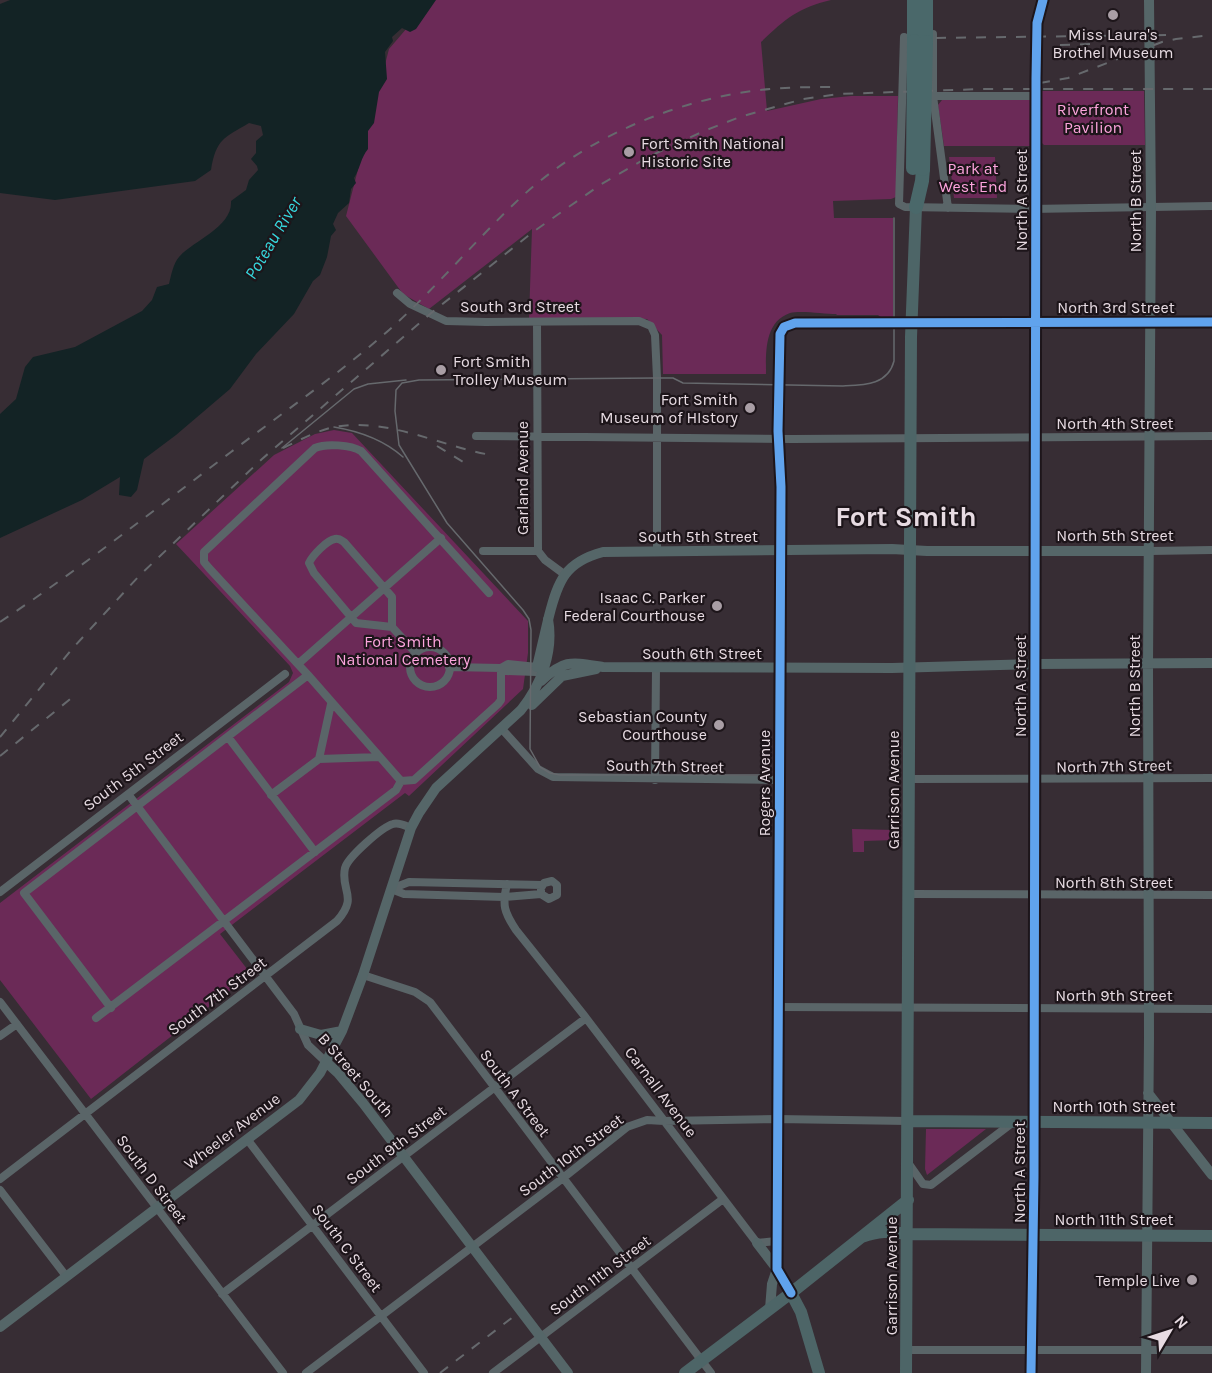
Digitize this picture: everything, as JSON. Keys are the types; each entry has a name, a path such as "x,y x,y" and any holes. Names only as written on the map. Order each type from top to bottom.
{"highway":[{"path":"914,0 918,168"},
{"path":"918,168 926,0"},
{"name":"Garrison Avenue","path":"916,207 922,181 918,168"}],"main road":[{"name":"Garrison Avenue","path":"906,1373 910,550 912,324 916,207"},
{"name":"North 10th Street","path":"908,1121 1212,1123"},
{"path":"685,1373 908,1200"},
{"name":"North 11th Street","path":"862,1237 880,1231 907,1234 1034,1236 1212,1236"},
{"path":"791,1293 801,1312 819,1373"}],"street":[{"path":"932,0 933,96 948,208"},
{"name":"North A Street","path":"1031,1373 1034,1236 1036,96 1037,23 1042,0"},
{"name":"North B Street","path":"1146,1373 1151,207 1148,38 1153,3"},
{"path":"904,37 899,204 916,207 1036,209 1212,206"},
{"path":"903,96 1036,96"},
{"name":"South 3rd Street","path":"396,293 410,304 446,321 639,321 651,326 655,335 657,437"},
{"name":"Garland Avenue","path":"537,322 538,551 545,560 564,574"},
{"name":"North 3rd Street","path":"912,324 1212,322"},
{"name":"Rogers Avenue","path":"776,1241 781,551 779,340 784,327 795,323 912,324"},
{"name":"North 4th Street","path":"476,435 779,438 1212,436"},
{"path":"657,437 657,550"},
{"path":"401,781 308,675 209,568 203,556 208,546 315,448 325,446 356,448 441,538 489,593"},
{"path":"392,627 392,597 344,542 336,538 331,540 311,558 310,568 356,623 392,627 416,653"},
{"path":"298,664 441,538"},
{"name":"North 5th Street","path":"910,550 1212,550"},
{"name":"South 5th Street","path":"564,574 574,565 603,552 910,550"},
{"path":"483,551 538,551"},
{"path":"538,675 548,619 557,586 564,574"},
{"path":"514,715 530,698 550,644 548,619"},
{"path":"550,644 553,655 566,664"},
{"path":"427,647 437,649 446,656 449,667 448,674 442,682 431,687 416,682 410,672 411,661 416,653 427,647"},
{"name":"South 6th Street","path":"538,675 566,664 656,668 910,668 1035,664 1212,663"},
{"path":"449,667 501,668 508,664 538,675 566,664"},
{"name":"South 6th Street","path":"411,828 436,788 514,715 522,714 562,676 603,667"},
{"path":"401,781 414,780 498,704 501,700 501,668"},
{"path":"655,780 656,668"},
{"name":"South 5th Street","path":"0,892 285,674"},
{"path":"111,1008 24,893 308,675"},
{"path":"319,759 332,704"},
{"name":"South 7th Street","path":"501,728 547,776 655,780 778,780"},
{"path":"228,737 315,852"},
{"path":"271,795 319,759 379,757"},
{"name":"North 7th Street","path":"909,779 1212,778"},
{"path":"96,1018 396,790 401,781"},
{"name":"B Street South","path":"128,794 294,1014 308,1045 354,1091 568,1373"},
{"name":"South 7th Street","path":"0,1179 266,976 343,914 349,900 344,873 345,866 352,854 390,825 399,823 411,828"},
{"path":"391,889 411,828"},
{"path":"547,881 555,882 559,888 555,897 549,899 541,894 504,897 404,894 391,889 409,882 542,885 547,881"},
{"name":"Carnall Avenue","path":"507,884 504,897 505,914 516,930 758,1243"},
{"path":"541,894 542,885"},
{"name":"Wheeler Avenue","path":"0,1327 299,1100 320,1073 342,1031 391,889"},
{"name":"North 8th Street","path":"909,894 1212,895"},
{"name":"South A Street","path":"363,975 415,992 426,998 711,1373"},
{"name":"South D Street","path":"0,1002 283,1373"},
{"path":"778,1007 908,1007"},
{"name":"North 9th Street","path":"908,1007 1212,1009"},
{"name":"South 9th Street","path":"222,1294 586,1018"},
{"path":"0,1036 16,1024"},
{"path":"300,1029 321,1035 342,1031"},
{"path":"1148,1093 1212,1175"},
{"name":"South 10th Street","path":"306,1373 627,1127 648,1120 908,1121"},
{"path":"908,1162 923,1184 931,1185 1013,1122"},
{"name":"South C Street","path":"247,1139 424,1373"},
{"path":"0,1190 66,1276"},
{"name":"South 11th Street","path":"494,1373 723,1199"},
{"path":"771,1308 772,1284 777,1269 776,1241 758,1243 777,1269 791,1293"},
{"path":"907,1350 1212,1350"}],"green space":[{"name":"Fort Smith National Historic Site","path":"431,0 831,0 793,15 761,42 767,111 821,99 851,96 898,96 896,197 833,201 834,218 893,218 893,317 794,312 782,317 771,331 768,339 766,374 663,374 662,335 647,319 529,318 532,229 429,309 403,294 346,216 389,49"},
{"name":"Riverfront Pavilion","path":"1041,91 1144,91 1145,145 1044,145 1041,142"},
{"path":"942,100 1032,100 1032,146 944,146 938,105"},
{"name":"Park at West End","path":"949,157 995,157 997,198 954,198"},
{"name":"Fort Smith National Cemetery","path":"334,430 352,433 528,621 528,653 523,689 409,796 405,793 220,934 251,974 91,1099 0,980 0,903 289,682 293,673 290,666 176,544 274,455 315,434"},
{"path":"852,829 894,830 894,840 864,841 864,852 853,852"},
{"path":"926,1129 986,1129 927,1175 925,1169"}],"water":[{"name":"Poteau River","path":"10,0 436,0 416,29 410,32 402,28 392,37 393,41 385,52 387,79 379,92 374,123 368,131 368,149 354,178 356,183 351,189 349,203 338,213 333,224 336,230 331,236 327,257 320,275 313,281 294,314 256,354 230,389 144,459 137,490 131,497 119,495 120,477 82,500 0,538 0,414 16,399 25,367 33,357 75,347 142,311 152,300 157,287 169,284 179,257 219,226 230,210 231,201 246,190 249,180 258,170 251,159 256,153 256,141 263,135 261,126 249,123 227,136 219,145 211,170 195,181 55,200 0,193 0,4"}],"tram line":[{"path":"767,775 560,775 550,773 540,767 530,749 531,630 529,619 447,523 399,445 395,411 396,390 402,383 419,380 673,378 683,383 843,386 874,382 886,375 894,361 894,218"},
{"path":"282,448 354,389 368,384 406,380"},
{"path":"334,427 370,437 403,457"}],"railway":[{"path":"936,38 1172,35"},
{"path":"1040,83 1068,78 1162,42 1212,35"},
{"path":"1060,45 1092,44"},
{"path":"0,622 88,560 363,352 416,305 515,203 567,161 625,129 688,105 752,91 839,87"},
{"path":"0,737 72,649 139,576 262,459 430,314 533,232 600,185 648,157 740,117 803,99 839,94 981,89 1212,89"},
{"path":"283,448 327,429 354,425 394,429 491,455"},
{"path":"437,446 468,465"},
{"path":"0,756 74,696"},
{"path":"440,1373 513,1317"}],"cycle path":[{"path":"1031,1373 1034,1177 1036,78 1037,23 1043,0"},
{"path":"791,1293 777,1269 780,334 784,327 795,323 1212,322"}],"place":[{"name":"Miss Laura's Brothel Museum","path":"1113,15"},
{"name":"Fort Smith National Historic Site","path":"629,152"},
{"name":"Fort Smith Trolley Museum","path":"441,370"},
{"name":"Fort Smith Museum of HIstory","path":"750,408"},
{"name":"Isaac C. Parker Federal Courthouse","path":"717,606"},
{"name":"Sebastian County Courthouse","path":"719,725"},
{"name":"Temple Live","path":"1192,1280"}],"district":[{"name":"Fort Smith","path":"906,516"}]}
